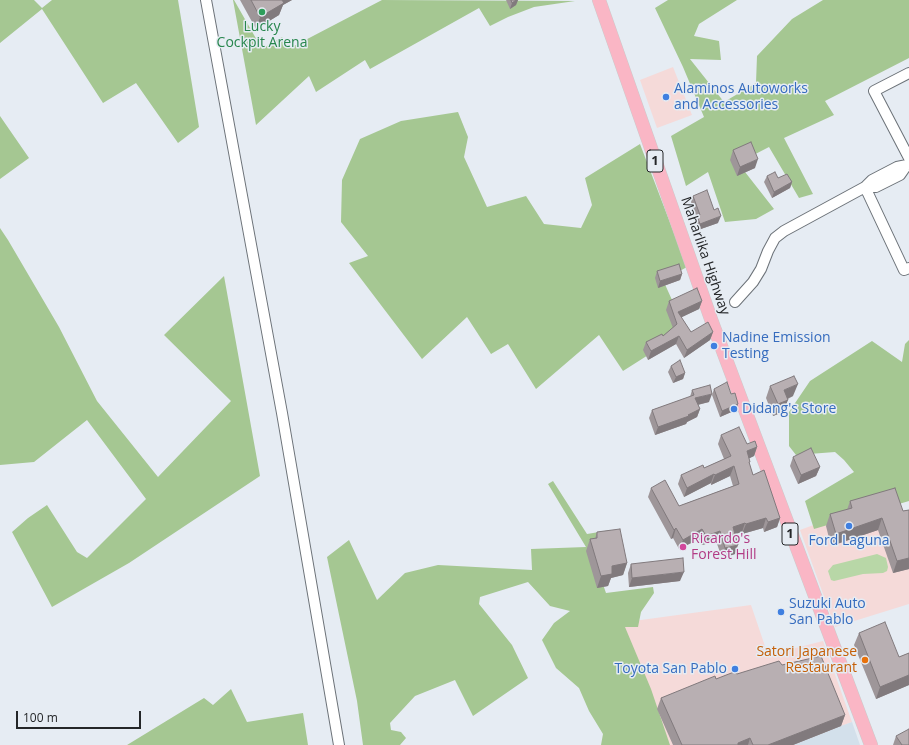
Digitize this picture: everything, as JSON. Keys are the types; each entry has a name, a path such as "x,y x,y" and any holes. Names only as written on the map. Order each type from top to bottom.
{"main road":[{"name":"Maharlika Highway","path":"599,0 712,322 871,745"}],"street":[{"path":"206,0 283,420 339,745"},
{"path":"909,72 874,91 909,158"},
{"path":"735,302 753,282 761,269 775,238 784,231 865,187 904,270 909,268"}],"shaded area":[{"name":"Alaminos Autoworks and Accessories","path":"673,67 692,115 657,128 640,80"},
{"path":"846,513 909,521 909,604 835,627 800,530"},
{"name":"Toyota San Pablo","path":"751,605 768,655 823,641 852,722 793,745 670,745 619,623"},
{"path":"852,722 860,745 793,745 841,726"}],"green space":[{"path":"0,0 34,0 42,8 52,0 178,0 199,127 178,143 136,83 103,103 42,9 0,43"},
{"path":"233,0 262,49 282,37 290,48 382,0 575,1 534,7 490,26 479,8 370,69 365,60 316,92 309,76 256,125"},
{"path":"668,0 737,0 699,24 694,36 719,41 721,60 690,59 724,102 756,83 757,56 792,19 823,0 909,0 909,58 825,101 834,115 784,138 813,194 799,198 769,147 738,163 774,209 756,219 725,222 708,172 686,186 671,136 704,117 683,67 655,8"},
{"path":"458,112 468,137 464,157 487,207 526,196 544,224 581,228 592,205 585,178 640,144 687,267 663,280 686,331 623,371 599,335 536,389 508,344 491,354 467,317 422,359 349,263 368,256 341,222 342,180 360,139 401,121"},
{"path":"0,116 29,158 0,179"},
{"path":"0,228 59,327 97,401 158,477 231,401 164,335 224,276 260,476 129,563 52,607 12,532 28,518 47,505 77,552 87,558 146,499 87,420 34,462 0,465"},
{"path":"909,340 909,501 814,529 805,501 854,472 835,452 796,455 789,446 789,412 810,381 872,341 902,362 905,344"},
{"path":"553,481 587,534 611,530 612,540 592,553 606,593 653,587 654,593 641,612 638,627 625,627 651,689 670,745 601,745 603,734 589,711 579,688 556,668 542,640 554,623 570,611 550,606 528,582 480,597 479,604 512,645 528,678 473,716 455,680 415,696 390,723 391,730 401,732 406,738 400,745 363,745 357,701 327,557 349,540 377,600 405,573 438,565 532,570 531,549 586,547 548,484"},
{"path":"877,554 886,558 888,567 887,571 883,573 863,574 834,581 831,580 828,571 833,565"},
{"path":"231,689 247,722 303,713 308,745 127,745 204,698 213,705"}],"building":[{"path":"251,0 282,0 284,3 260,17"},
{"path":"751,142 758,159 740,167 733,150"},
{"path":"775,172 778,178 787,174 792,182 774,192 767,176"},
{"path":"707,190 714,210 718,208 721,216 700,224 697,216 700,215 693,196"},
{"path":"679,264 682,274 660,281 657,271"},
{"path":"697,288 702,301 678,312 691,332 708,322 713,332 687,350 679,336 651,351 646,342 662,334 663,336 677,324 669,301"},
{"path":"680,360 685,373 676,377 671,366"},
{"path":"794,376 798,384 784,390 788,400 778,404 770,386"},
{"path":"727,382 731,394 735,393 738,404 722,411 714,389"},
{"path":"710,385 712,394 695,398 700,409 688,415 689,416 658,427 652,410 694,395 692,390"},
{"path":"739,427 747,444 755,441 757,447 747,451 753,475 764,470 780,518 768,522 766,518 733,527 738,545 725,548 720,531 706,536 702,529 683,540 676,528 674,530 651,488 665,480 679,506 739,484 734,466 715,475 714,474 687,488 681,475 703,465 704,468 731,456 721,435"},
{"path":"811,448 820,467 801,475 793,457"},
{"path":"895,488 903,511 909,510 909,558 897,561 882,518 836,534 830,514 852,508 850,501"},
{"path":"620,529 627,563 612,566 612,574 601,576 590,539 597,538 597,532"},
{"path":"683,558 684,572 632,578 631,564"},
{"path":"885,622 899,657 909,653 909,675 880,687 859,633"},
{"path":"821,656 845,715 768,745 753,745 750,738 738,743 738,745 682,745 661,698 715,676 716,679 734,672 737,674 779,661 782,665"},
{"path":"909,729 909,745 902,745 896,736"}],"place":[{"name":"Lucky Cockpit Arena","path":"262,12"},
{"name":"Alaminos Autoworks and Accessories","path":"666,97"},
{"name":"Nadine Emission Testing","path":"714,346"},
{"name":"Didang's Store","path":"734,409"},
{"name":"Ford Laguna","path":"849,526"},
{"name":"Ricardo's Forest Hill","path":"683,547"},
{"name":"Suzuki Auto San Pablo","path":"781,612"},
{"name":"Satori Japanese Restaurant","path":"865,660"},
{"name":"Toyota San Pablo","path":"735,669"}]}
